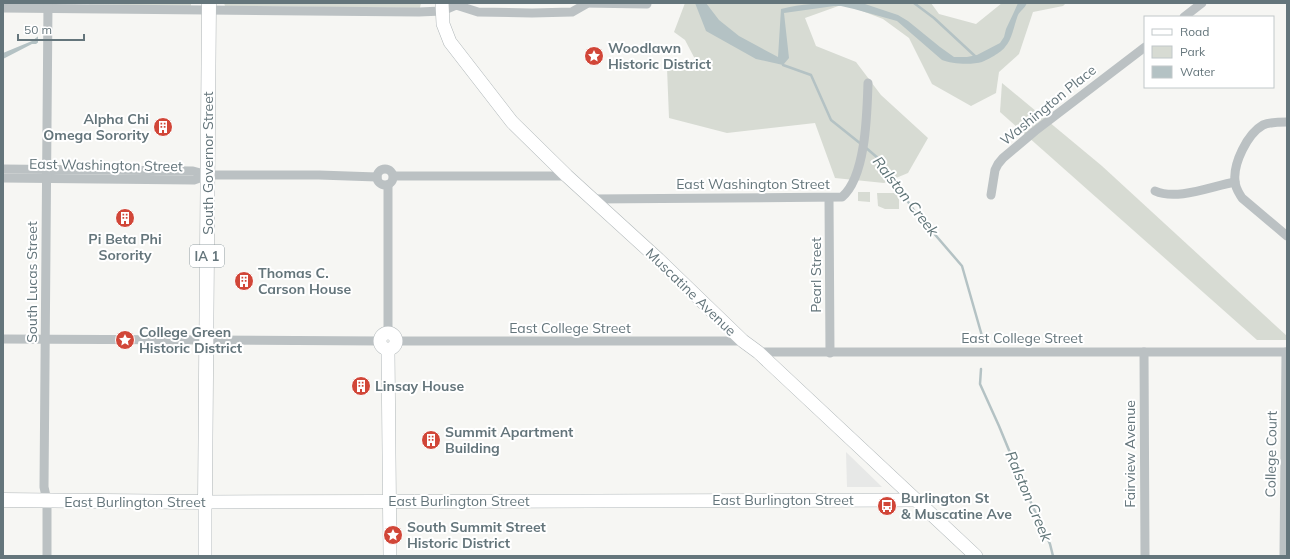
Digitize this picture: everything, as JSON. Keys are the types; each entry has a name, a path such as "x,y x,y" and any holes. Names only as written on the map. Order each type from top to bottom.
{"main road":[{"name":"South Governor Street","path":"205,502 209,7"},
{"name":"East Burlington Street","path":"3,500 205,502"}],"street":[{"path":"3,8 48,6 442,7 456,5 478,12 490,13 558,13 572,12 584,3 647,4"},
{"path":"1185,16 1202,3"},
{"name":"South Lucas Street","path":"47,556 47,501 44,487 48,6"},
{"name":"Muscatine Avenue","path":"442,7 443,24 454,47 512,122 567,176 743,341 758,352 976,556"},
{"name":"Washington Place","path":"991,195 995,170 1004,158 1035,131 1143,48"},
{"name":"East Washington Street","path":"593,199 842,197 850,188 854,180 862,154 868,83"},
{"path":"1287,122 1276,122 1263,125 1257,130 1241,152 1235,173 1237,190 1242,198 1287,236"},
{"name":"East Washington Street","path":"3,169 46,174"},
{"path":"388,186 380,184 377,180 380,171 386,169 391,171 394,176 392,183 388,186 390,556"},
{"name":"East Washington Street","path":"3,178 46,174 194,171 208,175 319,175 377,177"},
{"path":"394,176 567,176"},
{"path":"1155,191 1160,193 1176,194 1235,182"},
{"name":"Pearl Street","path":"829,198 830,353"},
{"name":"East College Street","path":"3,339 206,341 743,341"},
{"name":"East College Street","path":"758,352 1287,352"},
{"name":"Fairview Avenue","path":"1144,352 1145,556"},
{"name":"College Court","path":"1284,556 1287,352"},
{"name":"East Burlington Street","path":"205,502 915,500"},
{"name":"South Governor Street","path":"205,502 205,556"}],"shaded area":[{"path":"846,452 882,487 847,487"}],"green space":[{"path":"63,3 191,3 191,6 64,4"},
{"path":"224,3 421,3 420,8 225,6"},
{"path":"685,3 931,3 939,14 976,24 1002,3 1066,3 1063,6 1033,12 1019,54 999,72 996,93 971,106 932,84 909,38 883,19 844,4 805,18 816,46 856,62 881,95 928,138 908,173 884,183 835,178 815,123 727,133 669,118 667,68 696,61 685,40 674,32"},
{"path":"1002,83 1102,166 1287,336 1287,340 1257,340 1000,112"},
{"path":"858,192 870,192 870,202 858,201"},
{"path":"877,193 899,193 899,209 885,209 878,206"}],"water":[{"path":"81,3 89,3 36,44 32,44 3,59 3,53 32,41"},
{"path":"695,3 706,3 719,20 739,36 778,57 781,9 810,4 860,3 898,15 954,57 967,57 977,55 1000,43 1018,3 1027,3 1018,15 1013,32 1003,49 994,56 982,62 973,64 942,60 897,21 854,9 834,6 784,13 789,58 783,65 756,59 706,31"}],"pier":[{"path":"78,3 91,3 38,45 38,34"}],"waterway":[{"name":"Ralston Creek","path":"914,3 934,18 976,57"},
{"name":"Ralston Creek","path":"783,64 811,75 831,120 861,144"},
{"name":"Ralston Creek","path":"865,147 879,159 913,209 962,266 982,336"},
{"name":"Ralston Creek","path":"981,369 980,384 1050,544 1053,556"}],"place":[{"name":"Woodlawn Historic District","path":"594,56"},
{"name":"Alpha Chi Omega Sorority","path":"163,127"},
{"name":"Pi Beta Phi Sorority","path":"125,218"},
{"name":"Thomas C. Carson House","path":"244,281"},
{"name":"College Green Historic District","path":"125,340"},
{"name":"Linsay House","path":"361,386"},
{"name":"Summit Apartment Building","path":"431,440"},
{"name":"Burlington St & Muscatine Ave","path":"887,506"},
{"name":"South Summit Street Historic District","path":"393,535"}]}
